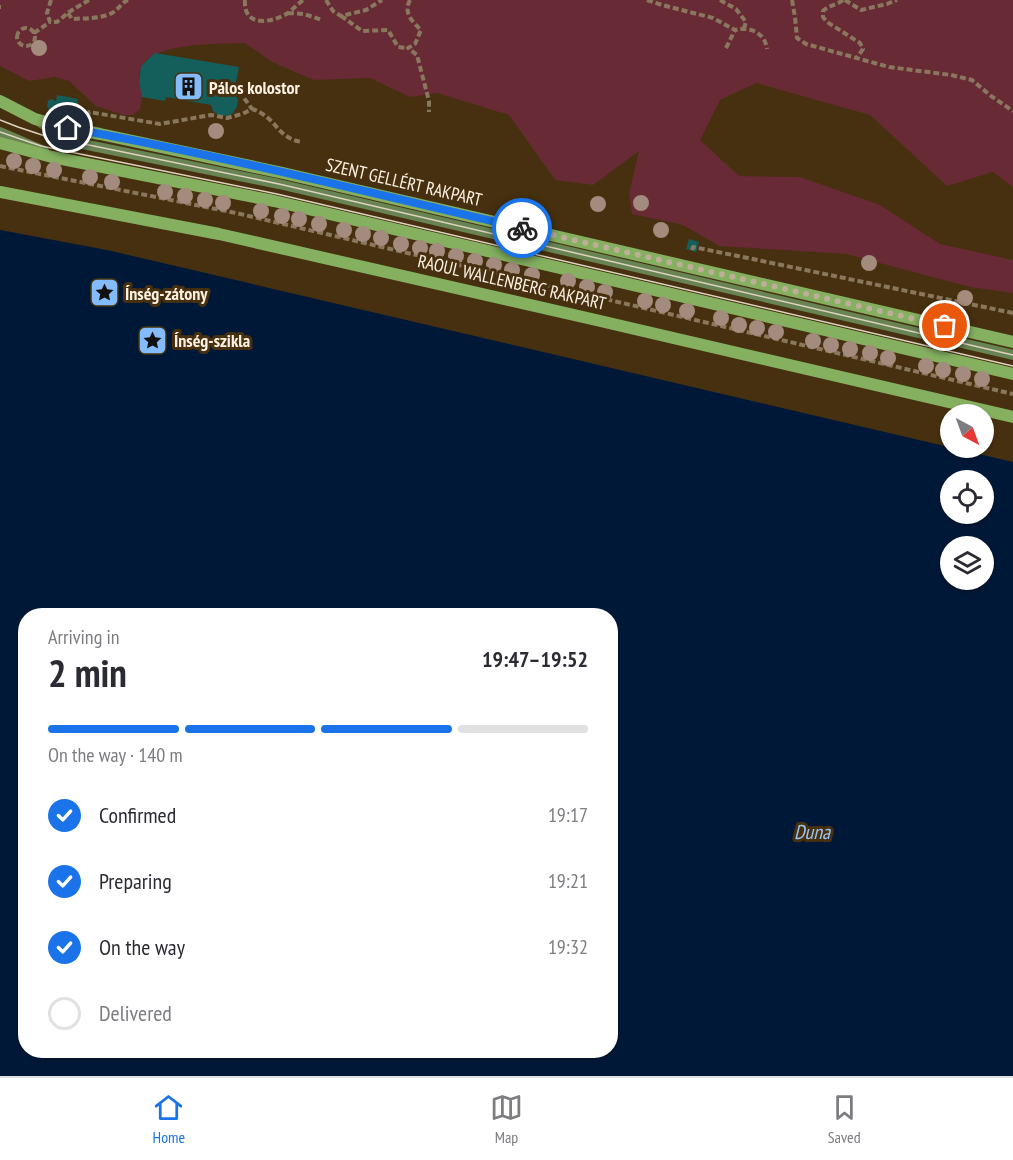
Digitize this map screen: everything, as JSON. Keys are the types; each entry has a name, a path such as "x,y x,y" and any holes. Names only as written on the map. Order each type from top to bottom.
{"main road":[{"name":"SZENT GELLÉRT RAKPART","path":"0,101 35,118 68,128 283,172 1013,342"},
{"path":"0,143 63,160 274,201 1013,374"},
{"name":"RAOUL WALLENBERG RAKPART","path":"0,192 219,234 1013,417"}],"lane":[{"path":"35,118 68,141 279,184 1013,355"},
{"path":"0,132 63,160"}],"path":[{"path":"50,22 47,13 51,0"},
{"path":"34,33 50,22 57,22 89,0"},
{"path":"68,13 72,19 105,16 116,11 128,0"},
{"path":"245,0 248,14 252,19 259,21 270,20 288,13 303,0"},
{"path":"326,0 333,11 362,30 388,30 398,47 408,48 417,55 429,101 429,112"},
{"path":"341,16 366,10 382,0"},
{"path":"408,48 415,44 421,30 409,17 406,7 410,0"},
{"path":"647,0 713,18 735,30 744,28 752,30 763,37 767,49"},
{"path":"720,0 736,9 746,22 744,28"},
{"path":"792,0 797,38 806,45 889,67 972,80 1013,111"},
{"path":"856,59 863,49 860,43 827,22 823,17 826,8 844,0 861,10 897,0"},
{"path":"288,13 304,14 321,20"},
{"path":"28,28 34,33 35,40 31,45 24,46 18,43 16,36 21,30 28,28"},
{"path":"726,48 735,30"},
{"path":"239,91 252,109 263,113 286,136 302,142"},
{"path":"87,123 89,112 160,124 211,116 227,118 252,109"},
{"path":"0,166 236,213 1013,394"},
{"path":"691,254 693,247 1013,313"}],"shaded area":[{"path":"0,0 1013,0 1013,187 993,172 947,186 870,115 756,83 720,100 700,140 739,176 800,177 880,205 940,244 1013,260 1013,293 970,287 846,254 719,246 683,225 632,214 629,193 639,151 593,185 555,180 509,115 437,93 410,97 370,78 314,80 272,62 245,43 204,44 158,53 147,60 141,68 139,75 142,95 140,109 133,115 123,115 96,106 69,81 55,77 29,81 0,66"}],"water":[{"name":"Duna","path":"0,230 107,250 940,445 940,458 994,458 1013,462 1013,1076 0,1076"}],"building":[{"name":"Pálos kolostor","path":"155,53 239,67 234,92 238,100 237,107 232,114 218,115 213,111 211,105 166,97 165,101 142,97 139,82 141,66"},
{"path":"57,95 78,99 75,115 49,110 48,101 51,99 56,101"},
{"path":"532,203 542,205 541,215 530,213"},
{"path":"689,239 699,242 696,252 686,249"}],"tram line":[{"path":"0,120 45,136 279,184 1013,355"},
{"path":"0,132 41,146 277,194 1013,366"}],"way so far":[{"path":"522,228 945,326"}],"place":[{"name":"Pálos kolostor","path":"188,87"},
{"name":"Ínség-zátony","path":"104,293"},
{"name":"Ínség-szikla","path":"153,340"}],"route":[{"path":"68,128 283,172 522,228"}]}
